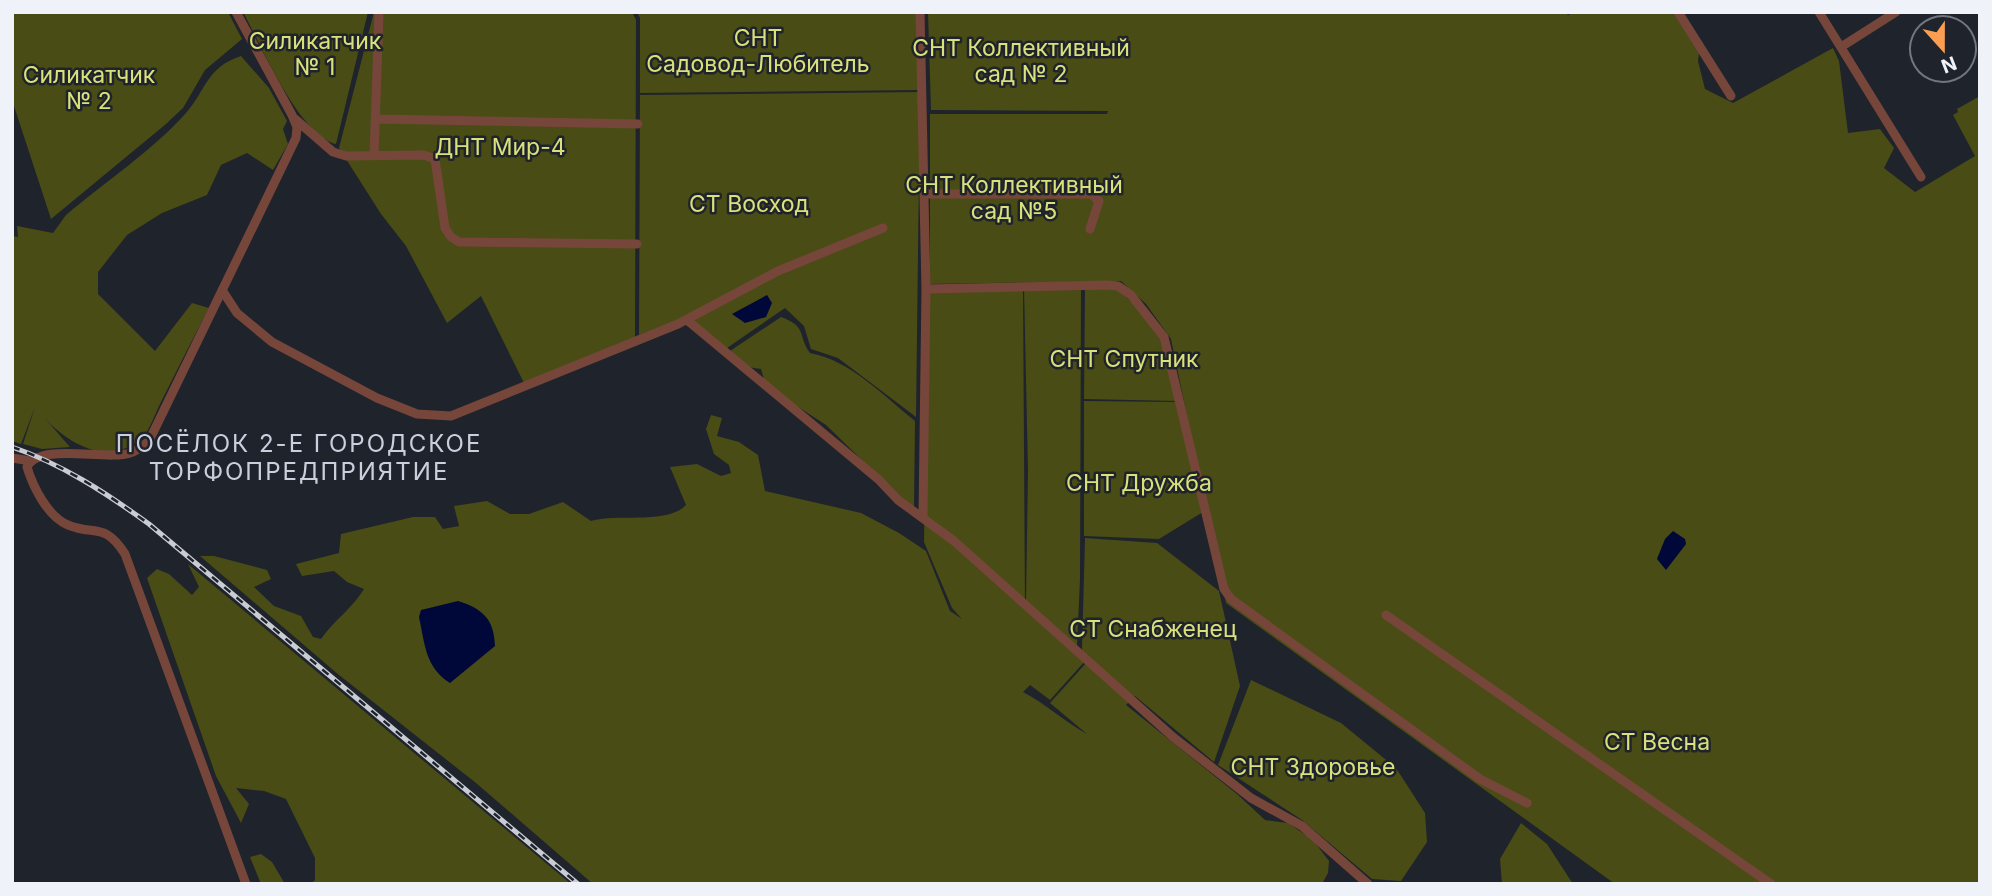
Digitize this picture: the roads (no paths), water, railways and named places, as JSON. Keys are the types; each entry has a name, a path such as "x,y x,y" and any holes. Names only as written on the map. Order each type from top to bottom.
{"street":[{"path":"12,458 30,461 52,454 123,455 144,445 222,290 296,138 297,127 236,12"},
{"path":"374,156 379,12"},
{"path":"920,12 926,289 923,516"},
{"path":"1678,12 1731,96"},
{"path":"1819,12 1921,177"},
{"path":"1840,47 1896,12"},
{"path":"293,118 333,152 346,156 424,155 436,159 445,228 450,237 459,242 637,244"},
{"path":"377,120 638,124"},
{"path":"925,194 1091,194 1100,201 1090,229"},
{"path":"222,290 237,313 272,341 377,398 417,414 451,416 687,320 778,271 883,228"},
{"path":"926,289 1107,285 1118,286 1131,295 1164,337 1224,589 1231,598 1480,779 1527,803"},
{"path":"687,320 878,479 898,500 923,516 1173,737 1251,798 1301,826 1368,884"},
{"path":"30,461 27,467 31,479 60,521 73,527 104,532 125,554 246,884"},
{"path":"1386,615 1771,884"}],"railway":[{"path":"12,447 83,480 149,524 578,884"}],"district":[{"name":"ПОСЁЛОК 2-Е ГОРОДСКОЕ ТОРФОПРЕДПРИЯТИЕ","path":"299,458"}],"park label":[{"name":"СНТ Садовод-Любитель","path":"758,51"},
{"name":"Силикатчик № 1","path":"315,54"},
{"name":"СНТ Коллективный сад № 2","path":"1021,61"},
{"name":"Силикатчик № 2","path":"89,88"},
{"name":"ДНТ Мир-4","path":"500,147"},
{"name":"СНТ Коллективный сад №5","path":"1014,198"},
{"name":"СТ Восход","path":"749,204"},
{"name":"СНТ Спутник","path":"1124,359"},
{"name":"СНТ Дружба","path":"1139,483"},
{"name":"СТ Снабженец","path":"1153,629"},
{"name":"СТ Весна","path":"1657,742"},
{"name":"СНТ Здоровье","path":"1313,767"}]}
